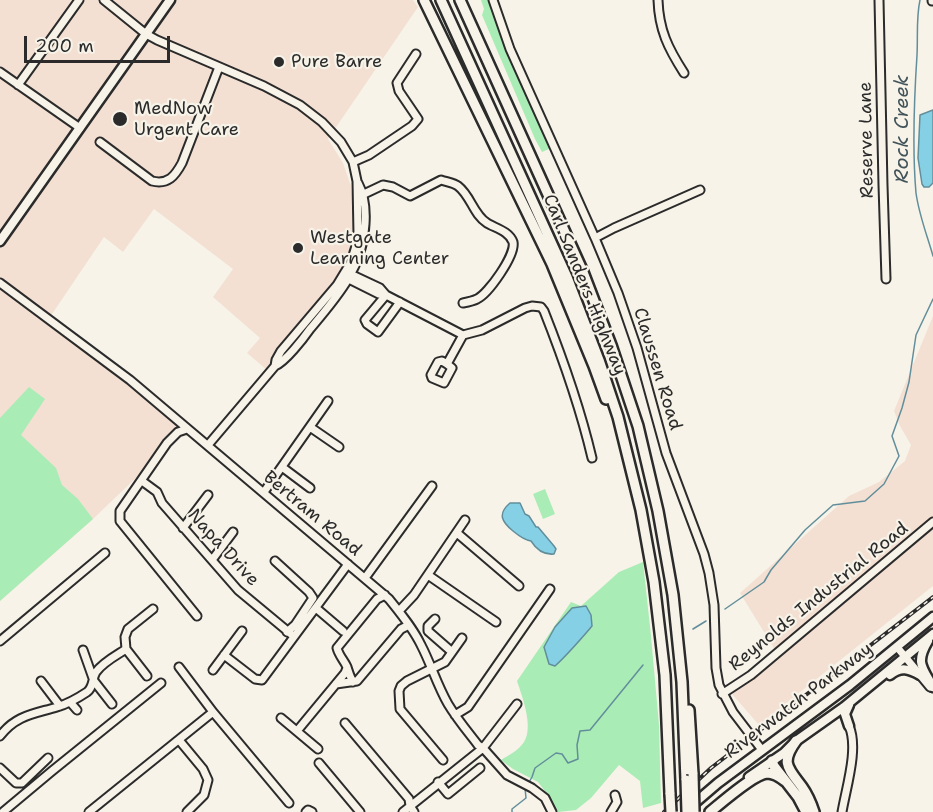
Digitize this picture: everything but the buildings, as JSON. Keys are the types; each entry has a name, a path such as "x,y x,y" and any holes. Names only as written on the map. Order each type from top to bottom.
{"highway":[{"name":"Carl Sanders Highway","path":"441,0 580,309 604,376 631,468 648,544 658,615 666,692 671,812"},
{"name":"Carl Sanders Highway","path":"459,0 583,272 620,369 638,426 658,511 678,638 690,777 686,812"},
{"path":"465,0 481,47"},
{"path":"424,2 552,264 594,366 631,468"},
{"path":"790,748 786,762 788,769 804,789 814,812"},
{"path":"772,761 778,762 806,794"},
{"path":"772,761 806,812"},
{"path":"710,812 759,775 772,774 785,781"},
{"path":"690,777 694,812"}],"main road":[{"path":"0,241 170,0"},
{"name":"Riverwatch Parkway","path":"686,812 718,783 823,706 933,617"},
{"path":"933,634 923,650 921,659 933,689"},
{"name":"Riverwatch Parkway","path":"704,812 790,748 933,634"},
{"path":"849,726 845,714 850,701 861,698 896,670 907,668 920,675"},
{"path":"790,748 831,721 843,722 849,726"},
{"path":"762,750 772,761"}],"street":[{"path":"18,85 79,0"},
{"path":"104,0 146,34 273,90 300,105 311,112 341,142 353,162 357,181 358,235 347,275"},
{"name":"Claussen Road","path":"495,0 497,13 510,49 595,238 627,320 666,453 706,562 713,594 716,668 722,694 762,750"},
{"path":"658,0 667,44 684,73"},
{"name":"Reserve Lane","path":"879,0 886,279"},
{"path":"353,162 369,155 412,126 418,119 399,91 397,83 416,54"},
{"path":"99,142 152,181 158,183 171,179 182,163 219,67"},
{"path":"0,72 80,128"},
{"path":"364,194 382,185 393,187 410,196 441,180 457,185 468,196 485,222 507,234 513,242 512,250 501,274 478,299 463,303"},
{"path":"208,446 275,366 281,351 358,260 365,234 366,213 364,194 357,181"},
{"path":"595,238 700,190"},
{"path":"347,275 379,294 386,295 463,335 482,330 525,308 541,307 574,390 592,458"},
{"name":"Bertram Road","path":"0,283 114,367 384,595 399,611 422,645 447,702 478,745 507,775 532,788 545,798 552,812"},
{"path":"386,295 365,320 378,332 400,302"},
{"path":"447,364 463,335"},
{"path":"264,492 328,401"},
{"path":"310,427 339,447"},
{"path":"187,429 178,432 167,443 120,511 120,521 197,616"},
{"path":"282,467 310,488"},
{"name":"Napa Drive","path":"142,481 157,492 162,503 238,590 289,633 313,598 275,561"},
{"path":"365,578 432,486"},
{"path":"183,528 208,495"},
{"path":"399,611 414,595 465,520"},
{"name":"Reynolds Industrial Road","path":"722,694 751,675 933,522"},
{"path":"212,560 233,532"},
{"path":"457,533 519,586"},
{"path":"0,641 105,553"},
{"path":"224,655 255,679 262,680 348,564"},
{"path":"428,575 496,622"},
{"path":"455,715 468,707 550,589"},
{"path":"353,682 337,648 377,599 384,595"},
{"path":"316,608 344,631"},
{"path":"147,676 126,649 125,637 128,629 153,609"},
{"path":"435,619 428,626 428,631 452,652"},
{"path":"336,684 357,681 401,629 409,625"},
{"path":"213,670 242,631"},
{"path":"443,760 400,709 399,691 407,681 445,662 462,638"},
{"path":"897,647 933,689"},
{"path":"0,736 12,723 29,714 60,706 89,691 98,669 126,649"},
{"path":"83,650 94,681 112,704"},
{"path":"178,667 289,803"},
{"path":"297,731 347,668"},
{"path":"41,681 60,706"},
{"path":"3,812 161,683"},
{"path":"70,702 77,710"},
{"path":"403,812 412,809 438,783 483,748 517,704"},
{"path":"89,812 213,712"},
{"path":"281,718 318,748"},
{"path":"345,723 409,799 412,809"},
{"path":"842,812 853,745 849,726"},
{"path":"179,740 208,780 204,795 191,811"},
{"path":"0,768 16,783 22,783 48,758"},
{"path":"319,763 360,812"},
{"path":"438,783 448,794 480,768"},
{"path":"611,812 617,802 615,795"},
{"path":"306,812 308,810 312,812"}],"shaded area":[{"path":"0,0 413,0 418,7 328,139 343,163 351,186 356,229 346,267 334,286 267,370 247,353 260,338 213,297 233,269 154,209 123,252 104,237 50,317 187,429 93,519 0,601"},
{"path":"933,316 933,586 759,725 732,694 780,658 740,593 849,496 879,482 905,461 911,445 894,411"}],"green space":[{"path":"481,0 488,0 503,44 551,148 542,152 482,15 484,9"},
{"path":"29,387 45,399 21,435 56,468 62,485 78,499 93,519 0,601 0,418"},
{"path":"545,489 555,514 543,519 533,494"},
{"path":"643,562 659,725 661,803 643,808 640,781 619,765 591,798 576,810 558,812 538,782 501,760 514,752 527,736 526,712 517,681 571,602 581,606 619,572"}],"water":[{"path":"933,110 933,183 929,187 924,187 918,158 920,115"},
{"path":"510,503 520,503 525,514 556,549 554,554 541,551 531,541 519,536 506,524 502,514"},
{"path":"586,606 591,615 592,626 555,666 549,664 544,647 555,627 572,608"}],"waterway":[{"name":"Rock Creek","path":"920,0 914,107 915,176 919,209 933,256"},
{"name":"Rock Creek","path":"725,609 764,582 771,570 805,530 833,505 865,501 884,484 899,456 892,436 909,382 916,335 933,299"},
{"name":"Rock Creek","path":"693,629 706,621"},
{"name":"Rock Creek","path":"528,784 535,768 556,753 562,754 568,763 578,759 577,745 580,731 590,730 643,665"},
{"name":"Rock Creek","path":"512,812 512,809 526,798 525,788"}],"railway":[{"path":"664,812 711,768 933,597"}],"place":[{"name":"Pure Barre","path":"279,62"},
{"name":"MedNow Urgent Care","path":"120,119"},
{"name":"Westgate Learning Center","path":"298,248"}]}
